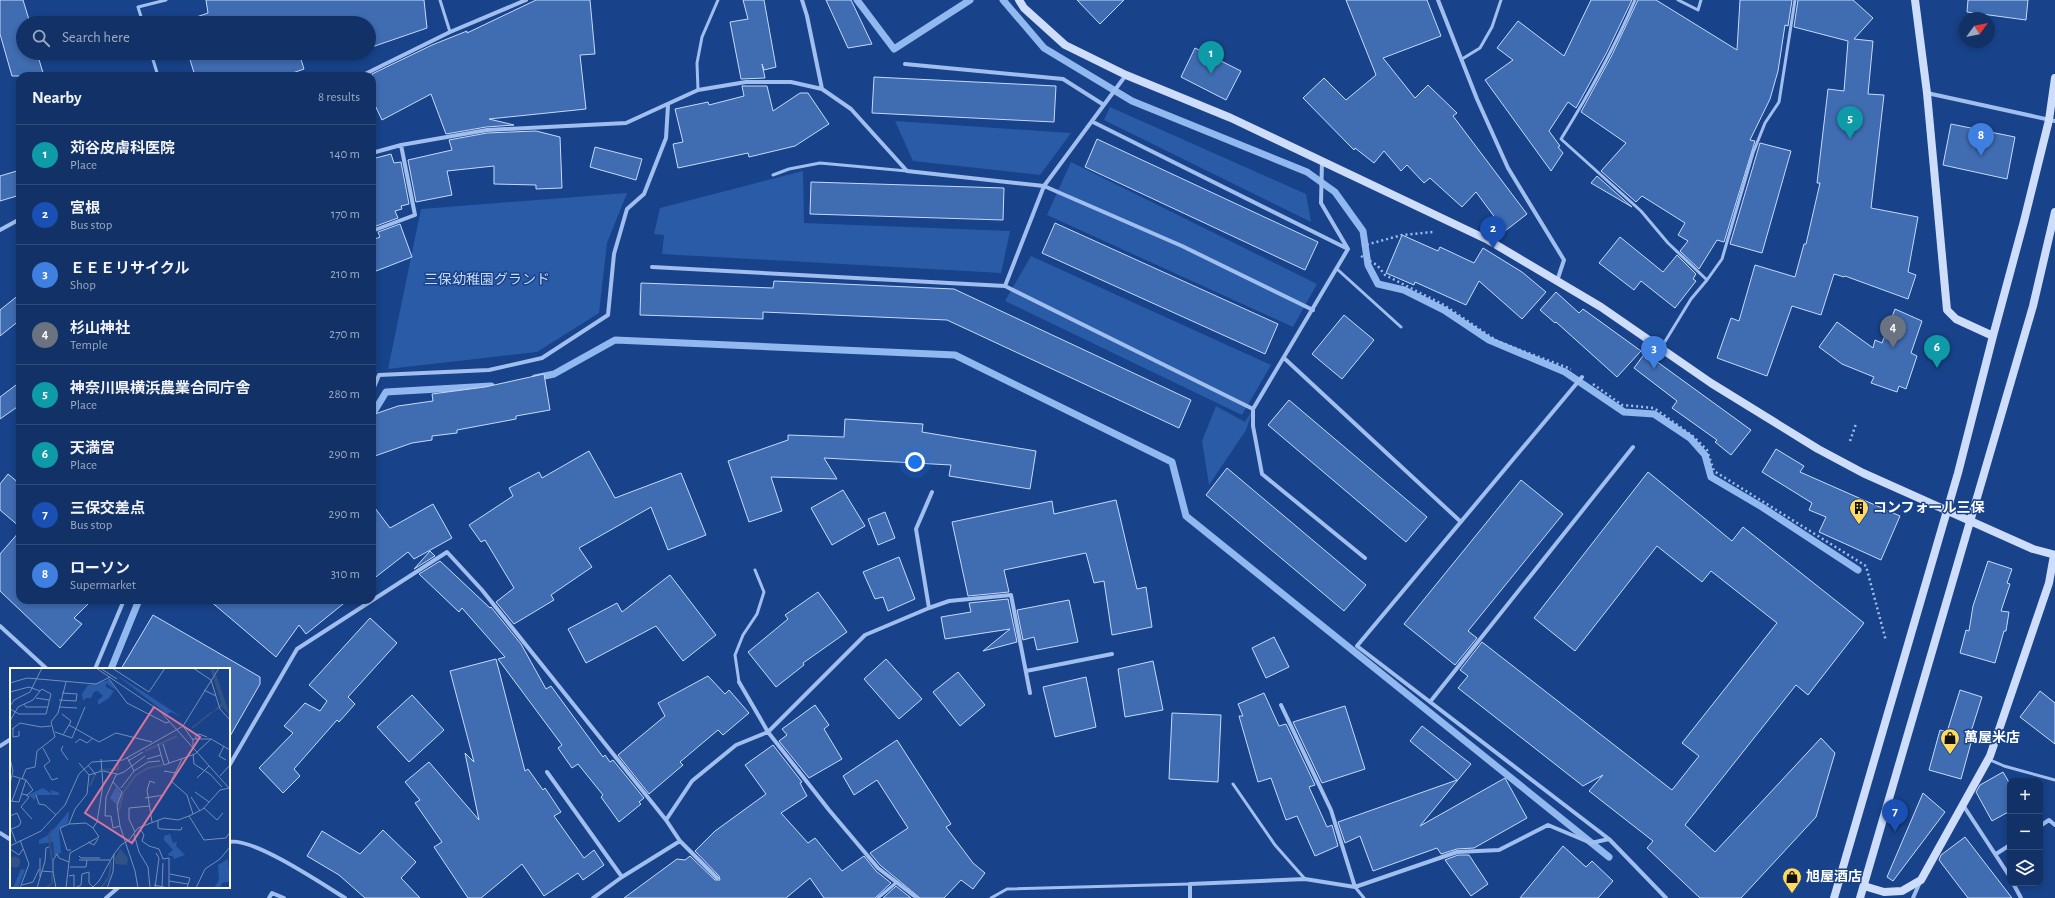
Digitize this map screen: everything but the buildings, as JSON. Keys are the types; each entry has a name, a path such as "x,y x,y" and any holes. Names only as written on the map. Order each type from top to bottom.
{"street":[{"path":"369,72 450,32 526,0"},
{"path":"802,0 807,16 822,89"},
{"path":"1019,0 1024,8 1065,45 1126,76 1231,118 1488,240 1601,307 1711,383 1818,449 1863,474 2033,549 2055,555 2053,571 1988,759 1921,880 1913,898"},
{"path":"1438,0 1477,99 1508,168 1564,260 1557,281"},
{"path":"1916,0 1927,93 1947,310 1956,319 1992,336"},
{"path":"905,64 1063,79 1104,105"},
{"path":"1005,286 1044,186 1126,76"},
{"path":"1834,898 1948,511 1992,336 2052,120 2055,78"},
{"path":"376,152 401,145 487,130 626,123 698,90 754,82 790,82 822,89 851,108 907,171 1044,186 1182,246 1313,310"},
{"path":"1927,93 2052,120"},
{"path":"376,383 379,376 489,370 542,358 608,315 614,254 627,209 644,194 666,138 668,105"},
{"path":"1093,122 1348,249"},
{"path":"376,229 414,215 401,145"},
{"path":"1322,160 1321,203 1348,249"},
{"path":"1860,898 2033,306 2055,212"},
{"path":"0,230 16,221"},
{"path":"1348,249 1253,409 1253,426 1262,474 1365,558"},
{"path":"652,267 1005,286 1253,409"},
{"path":"1284,358 1461,522"},
{"path":"1582,376 1357,646 1609,840 1666,898"},
{"path":"1430,702 1633,447"},
{"path":"929,608 916,529 932,492"},
{"path":"376,598 447,552 482,590 666,820 680,841 717,878"},
{"path":"666,820 692,780 736,745 768,732 865,635 949,601 1011,595 1030,693"},
{"path":"95,668 122,604"},
{"path":"230,764 297,649 367,604"},
{"path":"0,626 45,668"},
{"path":"1026,672 1112,654"},
{"path":"739,682 768,732 829,810 878,868 917,898"},
{"path":"1282,705 1331,810 1355,887"},
{"path":"0,746 10,740"},
{"path":"547,772 622,877"},
{"path":"1963,805 2007,871"},
{"path":"2043,824 2049,820 2055,825"},
{"path":"1190,898 1190,884 1305,879 1355,887 1457,852 1499,850 1548,825 1591,843 1609,840"},
{"path":"0,833 10,839"},
{"path":"230,842 234,841 263,850 345,898"},
{"path":"593,898 622,877 680,841"},
{"path":"1996,854 2007,847"},
{"path":"1864,886 1884,892 1902,891 1921,880"},
{"path":"2015,886 2021,898"},
{"path":"106,898 118,888"},
{"path":"268,898 272,893 284,898"}],"lane":[{"path":"141,16 138,7 166,0"},
{"path":"440,0 450,32"},
{"path":"698,90 697,63 702,37 718,0"},
{"path":"1462,59 1480,48 1492,27 1501,0"},
{"path":"1635,0 1620,37 1589,94 1561,139 1641,211 1668,243 1707,280"},
{"path":"1678,0 1698,10 1701,0"},
{"path":"1661,349 1691,300 1722,259 1753,153 1764,123 1779,102 1795,0"},
{"path":"154,60 157,72"},
{"path":"773,175 789,169 820,163 907,171"},
{"path":"1337,269 1401,327"},
{"path":"739,682 735,655 743,635 757,614 764,592 755,570"},
{"path":"1988,759 2004,766 2055,780"},
{"path":"1233,784 1275,845 1305,879"},
{"path":"878,898 897,882"},
{"path":"991,898 1006,889 1190,884"},
{"path":"1355,887 1364,898"}],"path":[{"path":"1348,249 1402,235 1438,232"},
{"path":"1348,249 1377,265 1385,275 1444,305 1497,341 1566,366 1622,405 1654,408 1694,437 1707,450 1714,471 1866,566 1886,641"},
{"path":"1850,441 1856,424"}],"green space":[{"path":"1110,107 1306,194 1311,222 1104,120"},
{"path":"895,121 1071,133 1040,175 913,161"},
{"path":"1071,162 1317,284 1293,327 1047,215"},
{"path":"803,171 804,223 1010,231 1001,273 662,254 664,235 654,234 660,208"},
{"name":"三保幼稚園グランド","path":"627,193 607,243 599,313 537,352 388,369 421,209"},
{"path":"1031,256 1271,365 1242,415 1005,301"},
{"path":"1216,406 1245,422 1253,409 1246,430 1209,485 1202,441"}],"waterway":[{"path":"857,0 894,49 970,0"},
{"path":"1003,0 1044,48 1132,101 1307,172 1335,192 1363,231 1368,265 1378,284 1404,290 1444,310 1489,340 1565,372 1624,412 1654,414 1690,438 1705,455 1711,477 1762,507 1858,570"},
{"path":"535,378 554,374 615,340 955,355 1172,462 1186,516 1609,857"},
{"path":"376,408 386,392 491,386"},
{"path":"111,668 137,604"}],"place":[{"name":"苅谷皮膚科医院","path":"1211,74"},
{"name":"神奈川県横浜農業合同庁舎","path":"1850,139"},
{"name":"ローソン","path":"1981,156"},
{"name":"宮根","path":"1493,249"},
{"name":"杉山神社","path":"1893,348"},
{"name":"天満宮","path":"1937,368"},
{"name":"ＥＥＥリサイクル","path":"1654,369"},
{"name":"コンフォール三保","path":"1859,525"},
{"name":"萬屋米店","path":"1950,755"},
{"name":"三保交差点","path":"1895,832"},
{"name":"旭屋酒店","path":"1792,894"}]}
